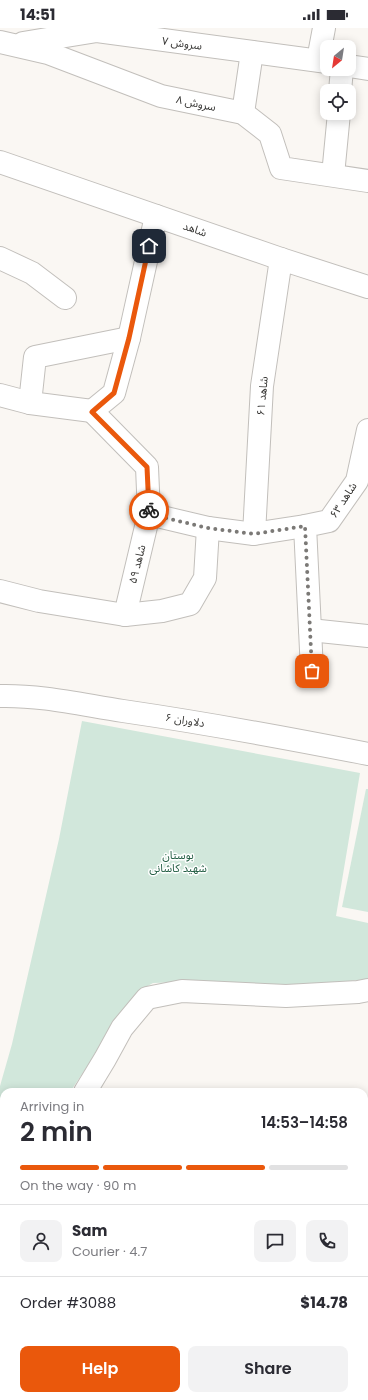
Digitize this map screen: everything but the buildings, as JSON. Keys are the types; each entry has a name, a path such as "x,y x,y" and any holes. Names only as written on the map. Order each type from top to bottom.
{"street":[{"path":"324,28 324,40"},
{"name":"سروش ۷","path":"7,43 97,31 320,61"},
{"name":"سروش ۸","path":"7,43 48,53 161,96 242,113 270,134 281,168 368,181"},
{"path":"242,113 252,52"},
{"path":"356,67 368,69"},
{"path":"333,176 337,120"},
{"name":"شاهد","path":"0,162 281,259 368,286"},
{"path":"0,395 30,403 92,412 114,393 129,338 156,216"},
{"path":"0,258 32,273 65,298"},
{"name":"شاهد ۶۱","path":"254,534 262,386 281,259"},
{"path":"30,403 35,357 129,338"},
{"name":"شاهد ۵۹","path":"92,412 147,467 149,514 125,615"},
{"name":"شاهد ۶۳","path":"149,514 208,528 254,534 329,521 362,488 368,430"},
{"path":"305,526 312,671"},
{"path":"0,591 39,601 125,615 162,611 190,604 205,578 208,528"},
{"path":"310,630 368,636"},
{"name":"دلاوران ۶","path":"0,696 21,695 265,733 368,754"},
{"path":"87,1088 122,1028 147,998 182,991 286,996 358,992 368,990"}],"green space":[{"name":"بوستان شهید کاشانی","path":"82,721 360,773 336,916 368,923 368,979 312,985 212,981 153,983 137,992 73,1088 0,1088 12,1044 59,839"},
{"path":"366,789 368,789 368,912 342,907"}],"way so far":[{"path":"149,510 149,514 208,528 254,534 305,526 312,671"}],"route":[{"path":"149,246 129,338 114,393 92,412 147,467 149,510"}]}
